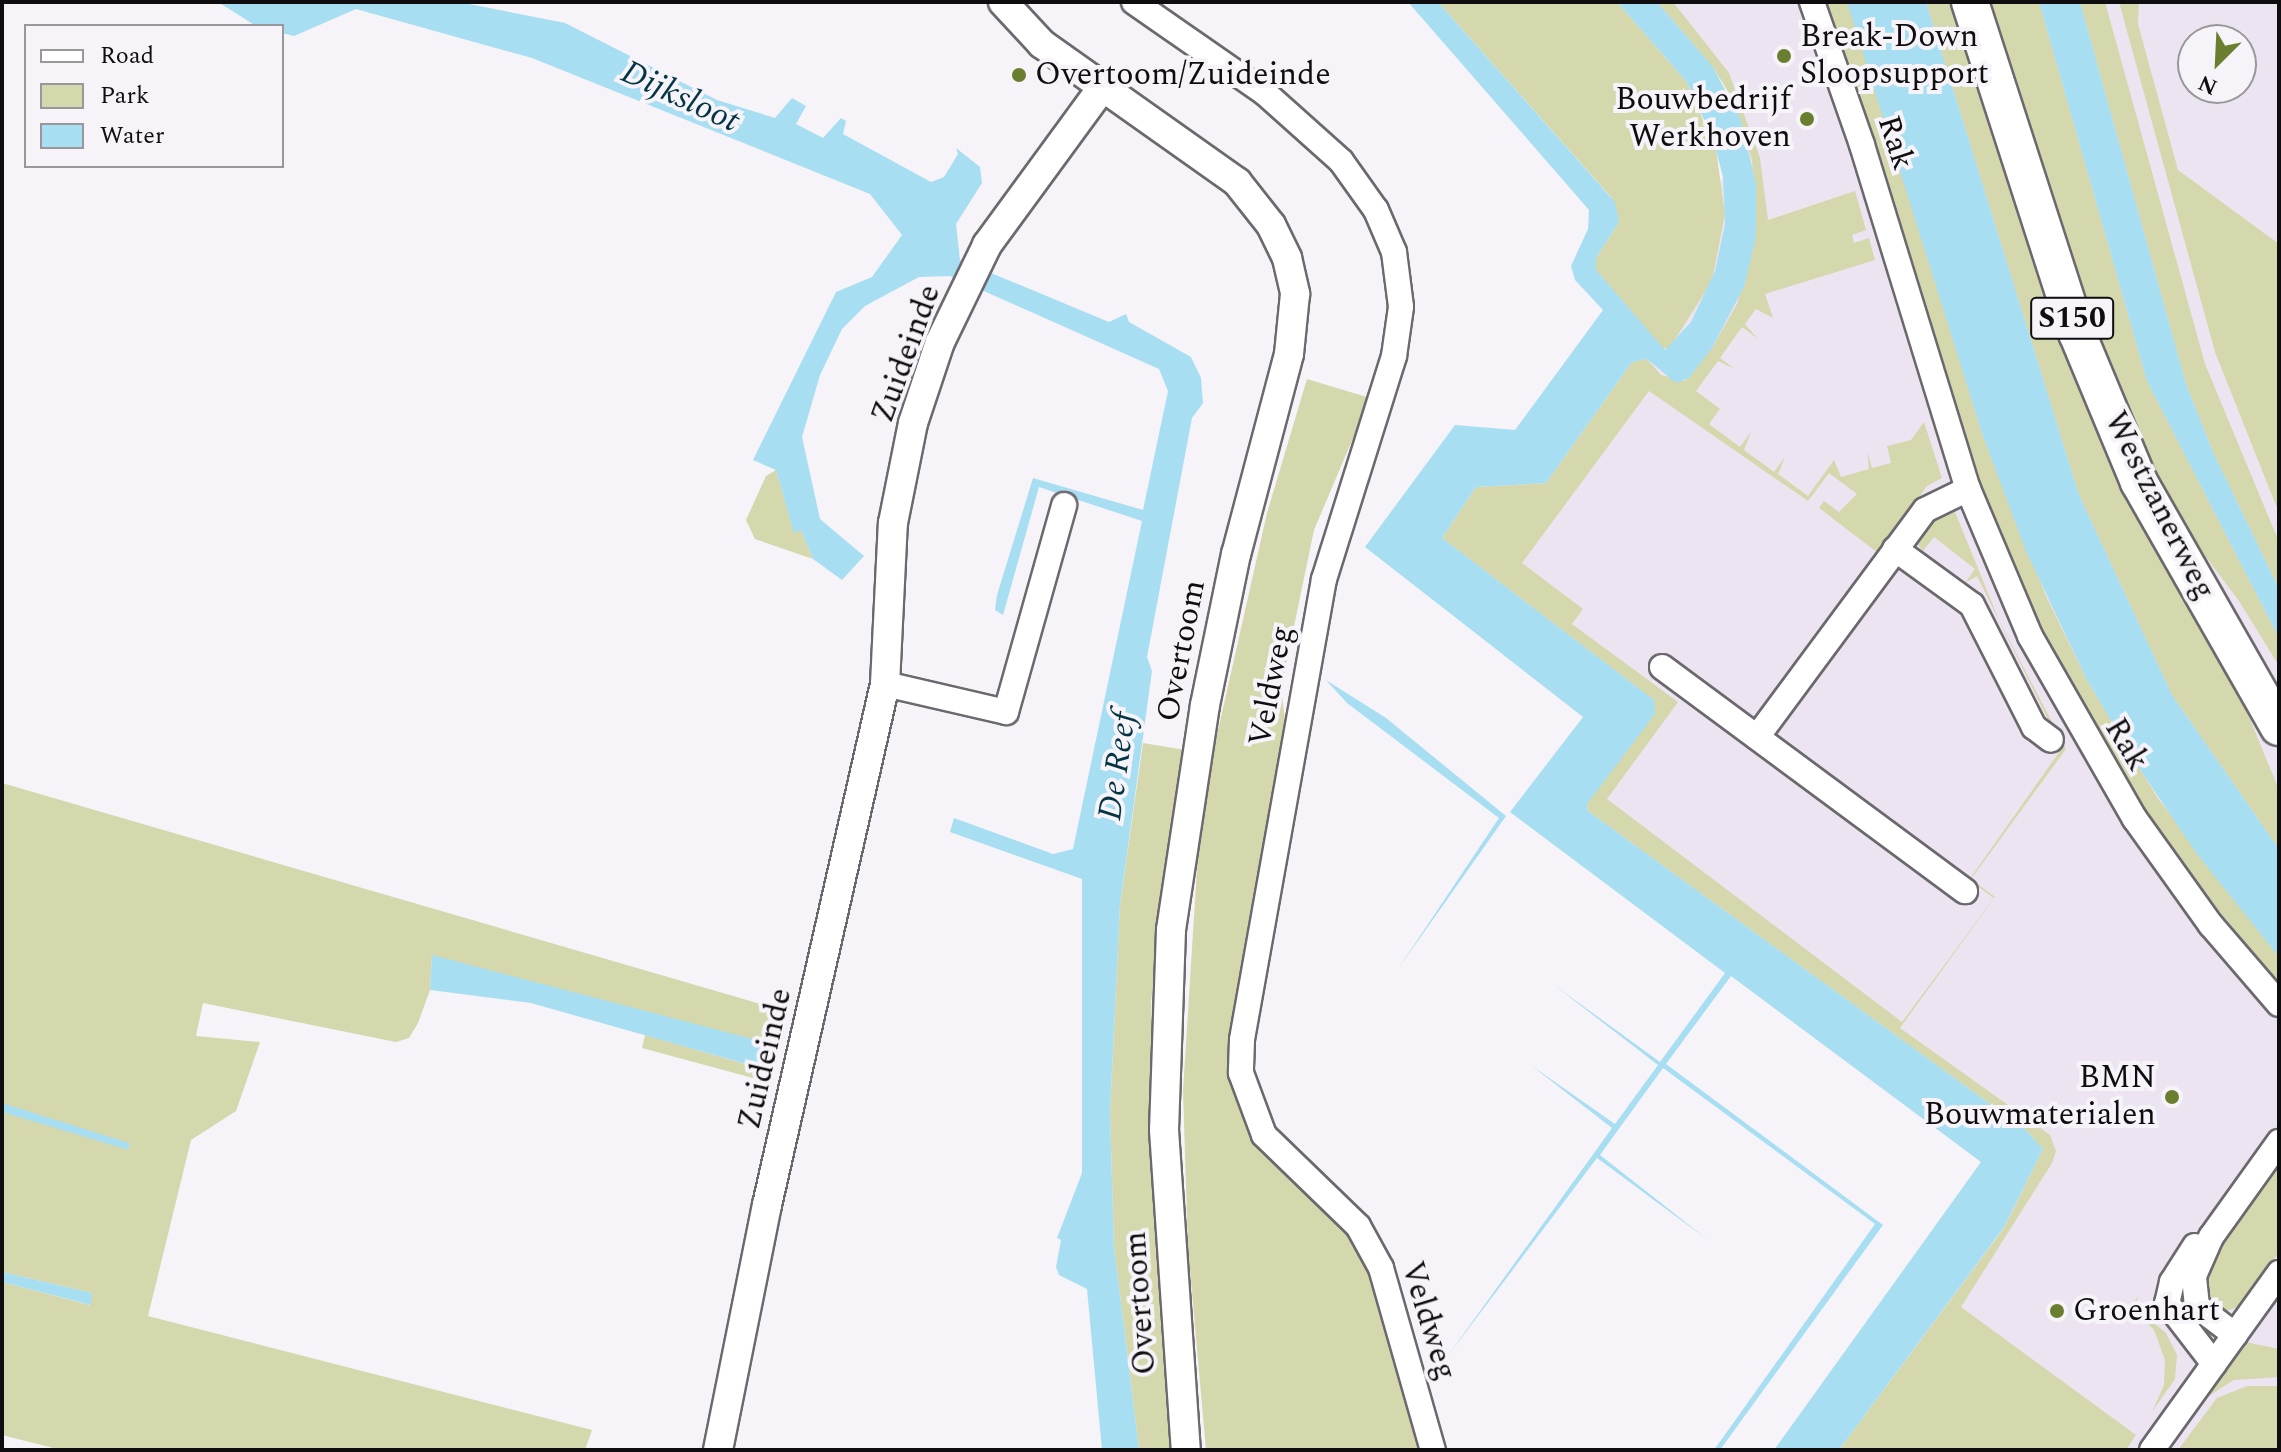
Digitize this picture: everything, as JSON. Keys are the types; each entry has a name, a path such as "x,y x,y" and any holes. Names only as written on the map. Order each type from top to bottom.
{"main road":[{"name":"Westzanerweg","path":"1970,2 2077,333 2139,482 2279,727"}],"street":[{"name":"Overtoom","path":"1003,2 1042,44 1237,182 1271,225 1287,258 1295,294 1289,354 1236,554 1205,705 1171,930 1164,1130 1186,1450"},
{"name":"Veldweg","path":"1134,2 1265,93 1341,161 1376,210 1394,252 1401,307 1394,356 1324,579 1242,1040 1241,1073 1264,1135 1358,1226 1381,1268 1433,1450"},
{"name":"Rak","path":"1812,2 1862,145 1968,489 2030,636 2095,756 2172,873 2279,1004"},
{"name":"Zuideinde","path":"718,1450 757,1252 885,684 893,523 910,437 940,342 987,245 1102,88"},
{"path":"1757,737 1931,504 1968,489"},
{"path":"885,684 1006,712 1064,505"},
{"name":"Rak","path":"1895,549 1972,605 2034,727 2051,740"},
{"path":"1662,667 1965,891"},
{"path":"2235,1335 2203,1313 2194,1298 2194,1276 2208,1253 2211,1237 2279,1142"},
{"path":"2211,1237 2197,1243 2180,1268 2167,1303 2195,1346 2214,1364"},
{"path":"2152,1450 2279,1273"}],"shaded area":[{"path":"1657,2 2279,2 2279,1450 1839,1450 1950,1300 2033,1136 1588,811 1655,714 1446,543 1546,483 1625,375 1744,135 1727,87"}],"green space":[{"path":"1438,2 1617,2 1686,81 1716,149 1725,214 1712,281 1669,349 1661,348 1596,270 1596,258 1619,222 1611,197"},
{"path":"1657,2 1673,2 1729,73 1760,158 1768,220 1855,191 1866,230 1852,235 1854,243 1869,238 1875,260 1765,294 1773,318 1756,309 1745,324 1757,338 1742,327 1720,358 1735,369 1718,361 1696,391 1720,409 1709,424 1740,447 1751,432 1744,450 1774,472 1785,457 1778,474 1808,496 1834,460 1841,477 1869,469 1867,451 1872,468 1891,463 1887,446 1911,440 1924,422 1942,478 1927,486 1878,553 1819,508 1824,501 1839,512 1857,494 1829,473 1808,501 1649,391 1522,563 1583,609 1572,624 1678,702 1607,799 1902,1022 1994,898 1969,880 2062,748 1977,576 1965,583 1975,569 1934,537 1923,551 1916,542 1932,521 1955,512 1999,620 2066,749 1971,879 1995,897 1900,1028 2050,1135 2056,1151 2052,1163 1961,1307 2136,1435 2126,1450 1839,1450 2004,1228 2043,1149 2027,1131 1588,811 1587,804 1654,700 1442,538 1476,487 1546,483 1632,362 1647,359 1661,375 1685,381 1712,348 1737,304 1756,237 1752,160 1733,100 1713,67"},
{"path":"1825,2 1847,2 1855,22 1983,436 2046,596 2087,680 2157,797 2279,957 2279,987 2156,830 2063,675 2033,615 1973,468"},
{"path":"1926,2 1956,2 2279,790 2279,849 2172,695 2079,495"},
{"path":"1984,2 2039,2 2147,381 2279,638 2279,666 2239,601 2176,517 2137,426 2117,396"},
{"path":"2080,2 2105,2 2205,364 2279,542 2279,589 2213,452 2186,384"},
{"path":"2119,2 2139,2 2138,24 2178,170 2279,244 2279,513 2215,352"},
{"path":"1307,379 1370,398 1314,530 1281,689 1288,742 1243,1099 1350,1231 1379,1285 1422,1450 1206,1450 1188,1247 1183,1091 1201,806 1267,513"},
{"path":"776,470 794,532 801,530 813,559 755,539 746,520 766,476"},
{"path":"1143,743 1185,750 1151,1001 1175,1450 1139,1450 1114,1246 1110,1113 1120,905"},
{"path":"2,783 781,1010 768,1082 642,1048 645,1035 756,1067 432,955 430,990 418,1023 409,1038 396,1042 203,1003 196,1036 260,1042 236,1111 191,1140 148,1316 592,1430 585,1450 61,1450 2,1435 2,1282 90,1305 92,1293 2,1272"},
{"path":"2279,1162 2279,1252 2240,1306 2224,1312 2208,1304 2201,1276"},
{"path":"2139,1295 2134,1307 2166,1333 2177,1355 2175,1379 2152,1412 2164,1385 2165,1360 2154,1330 2131,1306"},
{"path":"2246,1342 2279,1349 2279,1377 2234,1380 2204,1399"},
{"path":"2247,1386 2279,1386 2279,1450 2178,1450 2217,1398"}],"water":[{"path":"218,2 459,2 565,23 717,100 775,118 792,98 806,106 796,124 823,138 841,118 846,121 843,134 931,182 944,177 958,154 956,148 980,167 982,183 956,224 960,260 1109,322 1126,314 1129,322 1191,357 1201,378 1203,403 1192,418 1147,657 1152,671 1120,905 1110,1113 1114,1246 1139,1450 1102,1450 1087,1289 1059,1275 1056,1267 1061,1240 1057,1238 1082,1173 1082,879 950,832 954,818 1053,854 1073,849 1142,521 1039,487 1003,615 995,610 997,595 1033,478 1143,510 1168,391 1159,369 950,276 919,277 865,306 842,329 820,375 802,437 820,519 864,556 842,580 813,559 801,530 794,533 776,470 753,460 836,292 872,277 902,235 870,194 532,58 356,9 294,36 284,34 284,24 253,24"},
{"path":"1408,2 1438,2 1615,202 1619,222 1596,258 1596,270 1665,350 1691,322 1715,271 1725,224 1723,177 1713,139 1686,81 1617,2 1657,2 1713,67 1741,120 1756,184 1756,237 1744,287 1712,348 1689,378 1676,383 1647,359 1632,362 1546,483 1476,487 1442,538 1654,700 1655,714 1587,804 1588,811 2027,1131 2043,1149 2004,1227 1839,1450 1774,1450 1981,1162 1731,976 1666,1064 1883,1225 1720,1450 1714,1450 1875,1224 1663,1068 1600,1155 1708,1240 1597,1158 1447,1357 1612,1128 1532,1066 1615,1124 1658,1065 1554,985 1660,1062 1725,973 1510,812 1583,717 1365,547 1455,425 1515,430 1603,310 1575,280 1571,266 1588,229 1589,210"},
{"path":"1847,2 1926,2 2079,495 2172,695 2279,849 2279,957 2197,854 2141,771 2087,680 2026,551 1983,436"},
{"path":"2039,2 2080,2 2186,384 2213,452 2279,589 2279,638 2147,381"},
{"path":"1326,680 1386,718 1506,816 1398,969 1499,818 1347,703"},
{"path":"432,955 764,1042 757,1067 531,1003 430,990"},
{"path":"2,1103 129,1143 129,1150 2,1112"},
{"path":"2,1272 92,1293 91,1305 2,1282"}],"place":[{"name":"Break-Down Sloopsupport","path":"1784,56"},
{"name":"Overtoom/Zuideinde","path":"1019,75"},
{"name":"Bouwbedrijf Werkhoven","path":"1807,119"},
{"name":"BMN Bouwmaterialen","path":"2172,1097"},
{"name":"Groenhart","path":"2057,1311"}],"water label":[{"name":"Dijksloot","path":"680,97"},
{"name":"De Reef","path":"1118,766"}]}
